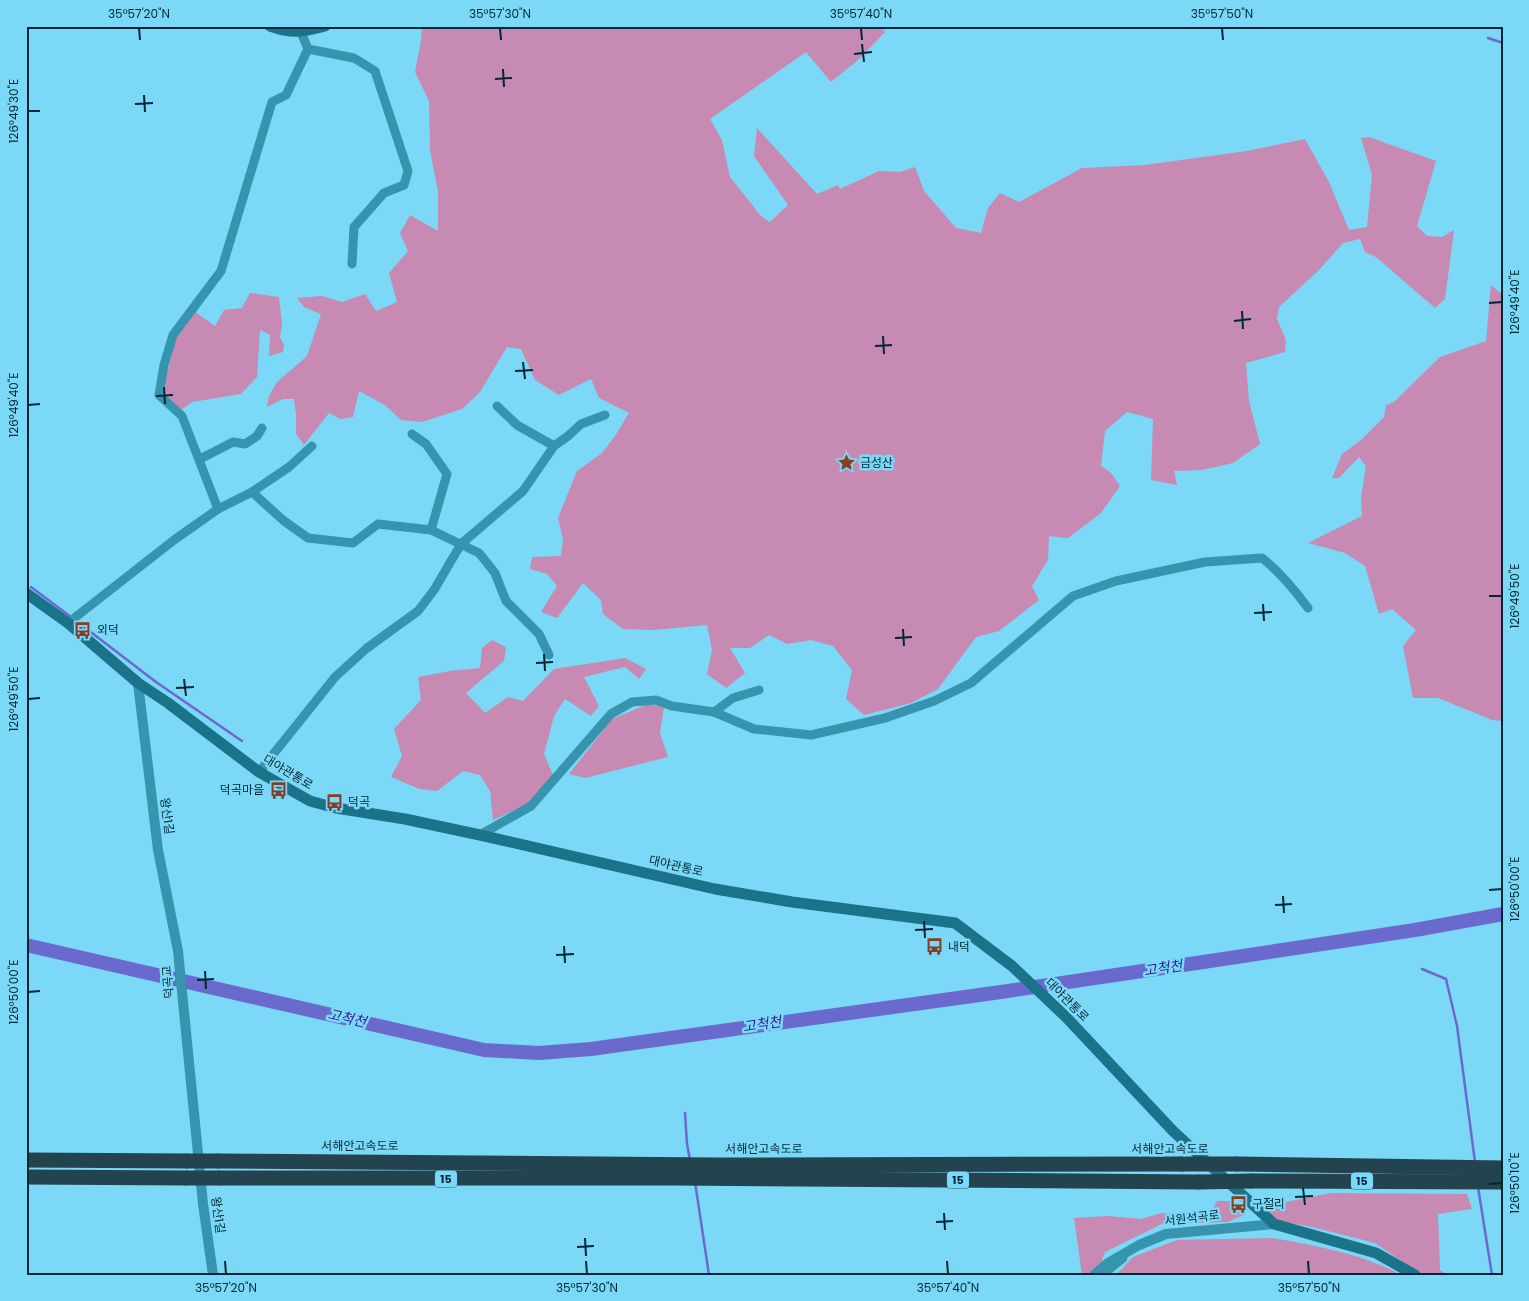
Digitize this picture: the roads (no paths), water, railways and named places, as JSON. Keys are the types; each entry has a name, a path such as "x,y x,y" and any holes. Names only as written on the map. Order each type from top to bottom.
{"highway":[{"name":"서해안고속도로","path":"26,1160 218,1161 1199,1182 1502,1175"},
{"name":"서해안고속도로","path":"716,1172 1237,1164 1471,1175"},
{"name":"서해안고속도로","path":"26,1177 219,1178 673,1171"}],"main road":[{"path":"270,26 301,32 325,26"},
{"name":"대야관통로","path":"26,593 72,620 138,683 168,703 259,772 310,801 336,808 405,819 480,835 715,889 792,902 956,923 1012,966 1059,1010 1173,1131 1274,1224"},
{"name":"서원석곡로","path":"1274,1224 1376,1253 1415,1275"}],"street":[{"path":"218,509 182,416 159,395 164,365 173,335 221,271 272,102 286,96 308,49 301,32"},
{"path":"308,49 354,58 376,71 408,171 404,185 384,194 354,228 352,264"},
{"path":"497,406 517,425 554,446"},
{"path":"259,772 336,677 367,648 418,611 434,590 461,544 523,491 554,446 581,424 605,415"},
{"path":"200,459 233,442 245,444 257,436 262,428"},
{"path":"412,434 426,444 447,474 431,530"},
{"path":"72,620 174,540 218,509 252,492 289,467 312,446"},
{"path":"252,492 284,521 308,538 353,543 378,524 431,530 479,553 495,573 506,601 539,634 549,655"},
{"path":"480,835 531,806 611,714 632,702 656,700 672,706 714,712 754,729 811,735 885,718 934,701 970,684 1073,596 1116,581 1205,562 1262,558 1276,569 1296,591 1308,608"},
{"name":"왕산1길","path":"138,683 158,850 178,951"},
{"path":"714,712 733,698 760,690"},
{"name":"덕곡교","path":"178,951 183,1010"},
{"name":"왕산1길","path":"183,1010 202,1194 214,1275"},
{"name":"서원석곡로","path":"1094,1275 1108,1263 1138,1245 1166,1234 1274,1224"},
{"path":"1102,1275 1138,1245"}],"waterway":[{"path":"1488,38 1503,43"},
{"path":"31,587 71,617"},
{"path":"75,620 156,682 242,741"},
{"name":"고척천","path":"26,945 484,1050 539,1053 591,1049 1001,992 1415,930 1503,914"},
{"path":"1422,969 1446,979 1457,1026 1475,1162"},
{"path":"685,1113 690,1160"},
{"path":"695,1182 709,1275"},
{"path":"1478,1187 1492,1275"}],"place":[{"name":"금성산","path":"846,463"},
{"name":"외덕","path":"83,630"},
{"name":"덕곡마을","path":"278,790"},
{"name":"덕곡","path":"334,802"},
{"name":"내덕","path":"934,947"},
{"name":"구절리","path":"1238,1204"}]}
